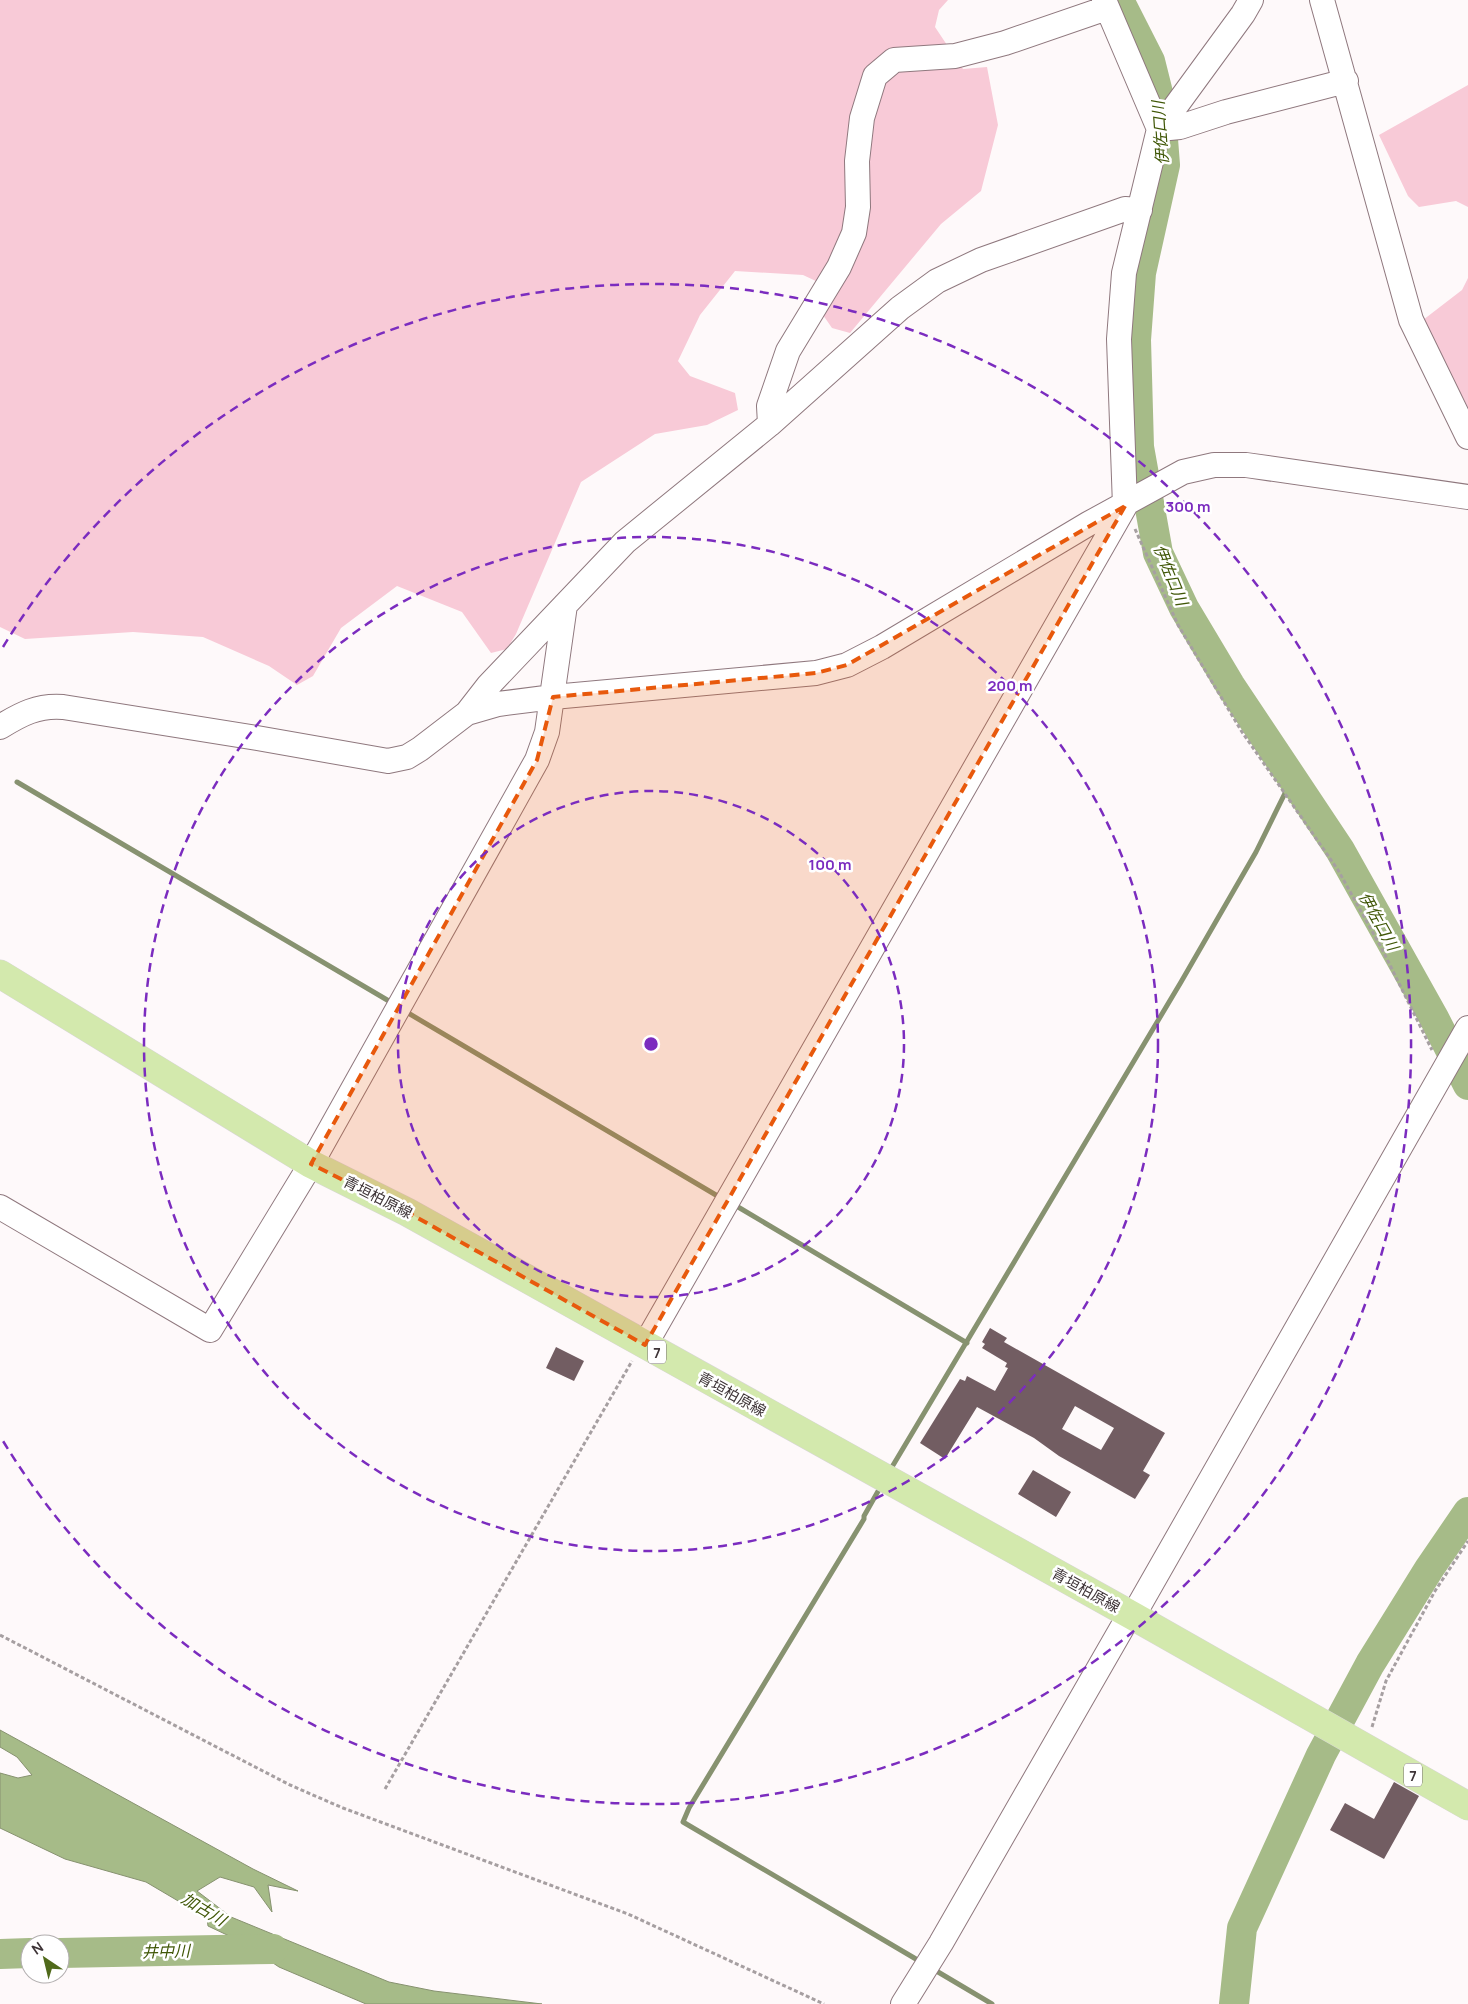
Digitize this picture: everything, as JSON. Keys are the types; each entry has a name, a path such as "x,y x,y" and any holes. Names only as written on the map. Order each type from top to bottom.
{"main road":[{"name":"青垣柏原線","path":"0,974 311,1164 407,1212 1132,1615 1468,1806"}],"street":[{"path":"644,1345 1140,497 1118,339 1124,273 1159,129 1243,14 1251,0"},
{"path":"1322,0 1411,320 1468,437"},
{"path":"770,424 769,406 788,351 839,267 854,233 858,207 857,161 862,118 875,76 894,60 955,56 1005,43 1106,4 1159,129"},
{"path":"1159,129 1180,127 1226,112 1346,81"},
{"path":"0,727 27,711 47,706 63,707 388,761 407,757 467,713 488,686 625,542 770,424 900,308 937,281 980,260 1125,209 1140,210"},
{"path":"467,713 498,704 553,697 816,673 847,666 1088,524 1183,472 1214,465 1246,465 1468,497"},
{"path":"0,1208 210,1330 311,1164 538,760 547,732 565,605"},
{"path":"903,2004 941,1943 1132,1615 1442,1070 1468,1028"}],"path":[{"path":"1140,497 1178,624 1242,732 1338,870 1382,949 1442,1070"},
{"path":"385,1789 644,1345"},
{"path":"1362,1745 1386,1681 1435,1591 1468,1541"},
{"path":"0,1634 290,1785 343,1808 628,1914 824,2004"}],"highlighted area":[{"path":"1125,506 645,1345 407,1212 311,1164 537,760 553,697 816,673 847,665"}],"shaded area":[{"path":"0,0 948,0 939,10 935,27 963,69 987,67 998,125 981,191 941,224 850,333 832,328 823,315 818,282 803,275 735,271 700,315 678,361 690,376 735,393 738,410 707,425 655,434 581,482 516,634 507,649 491,653 462,612 397,586 341,628 313,676 297,685 269,666 203,637 133,632 25,639 0,627"},
{"path":"1468,85 1468,207 1456,201 1419,207 1408,196 1379,135"},
{"path":"1468,278 1468,408 1423,320 1462,290"}],"water":[{"name":"加古川","path":"0,1730 253,1869 298,1891 268,1885 272,1912 254,1887 220,1877 197,1891 231,1917 389,1982 434,1991 542,2004 366,2004 279,1967 242,1942 208,1926 207,1918 146,1882 65,1859 0,1828 0,1773 18,1778 32,1775 17,1757 0,1747"}],"building":[{"path":"990,1328 1007,1338 1004,1342 1165,1433 1143,1471 1150,1475 1135,1499 1059,1456 1034,1438 977,1407 945,1459 920,1443 960,1379 965,1381 967,1376 995,1391 1008,1368 1005,1367 1007,1363 982,1348 985,1344 982,1342","holes":["1075,1406 1114,1428 1101,1450 1062,1429"]},
{"path":"556,1347 584,1361 574,1381 546,1368"},
{"path":"1033,1470 1071,1492 1056,1517 1018,1494"},
{"path":"1394,1782 1419,1796 1384,1859 1330,1830 1345,1803 1374,1819"}],"waterway":[{"name":"伊佐口川","path":"1119,0 1150,61 1160,101 1165,165 1141,273 1136,340 1139,447 1158,553 1184,608 1230,685 1340,850 1434,1018 1468,1085"},
{"path":"889,1472 1181,982 1256,852 1292,779"},
{"path":"17,782 394,1004"},
{"path":"403,1010 721,1198"},
{"path":"733,1204 967,1343"},
{"path":"881,1486 864,1519 689,1808 683,1822 921,1962"},
{"path":"1234,2004 1242,1928 1321,1755 1370,1664 1429,1569 1468,1512"},
{"name":"井中川","path":"70,1953 273,1949"},
{"name":"井中川","path":"0,1954 20,1953"},
{"path":"933,1969 992,2004"}]}
